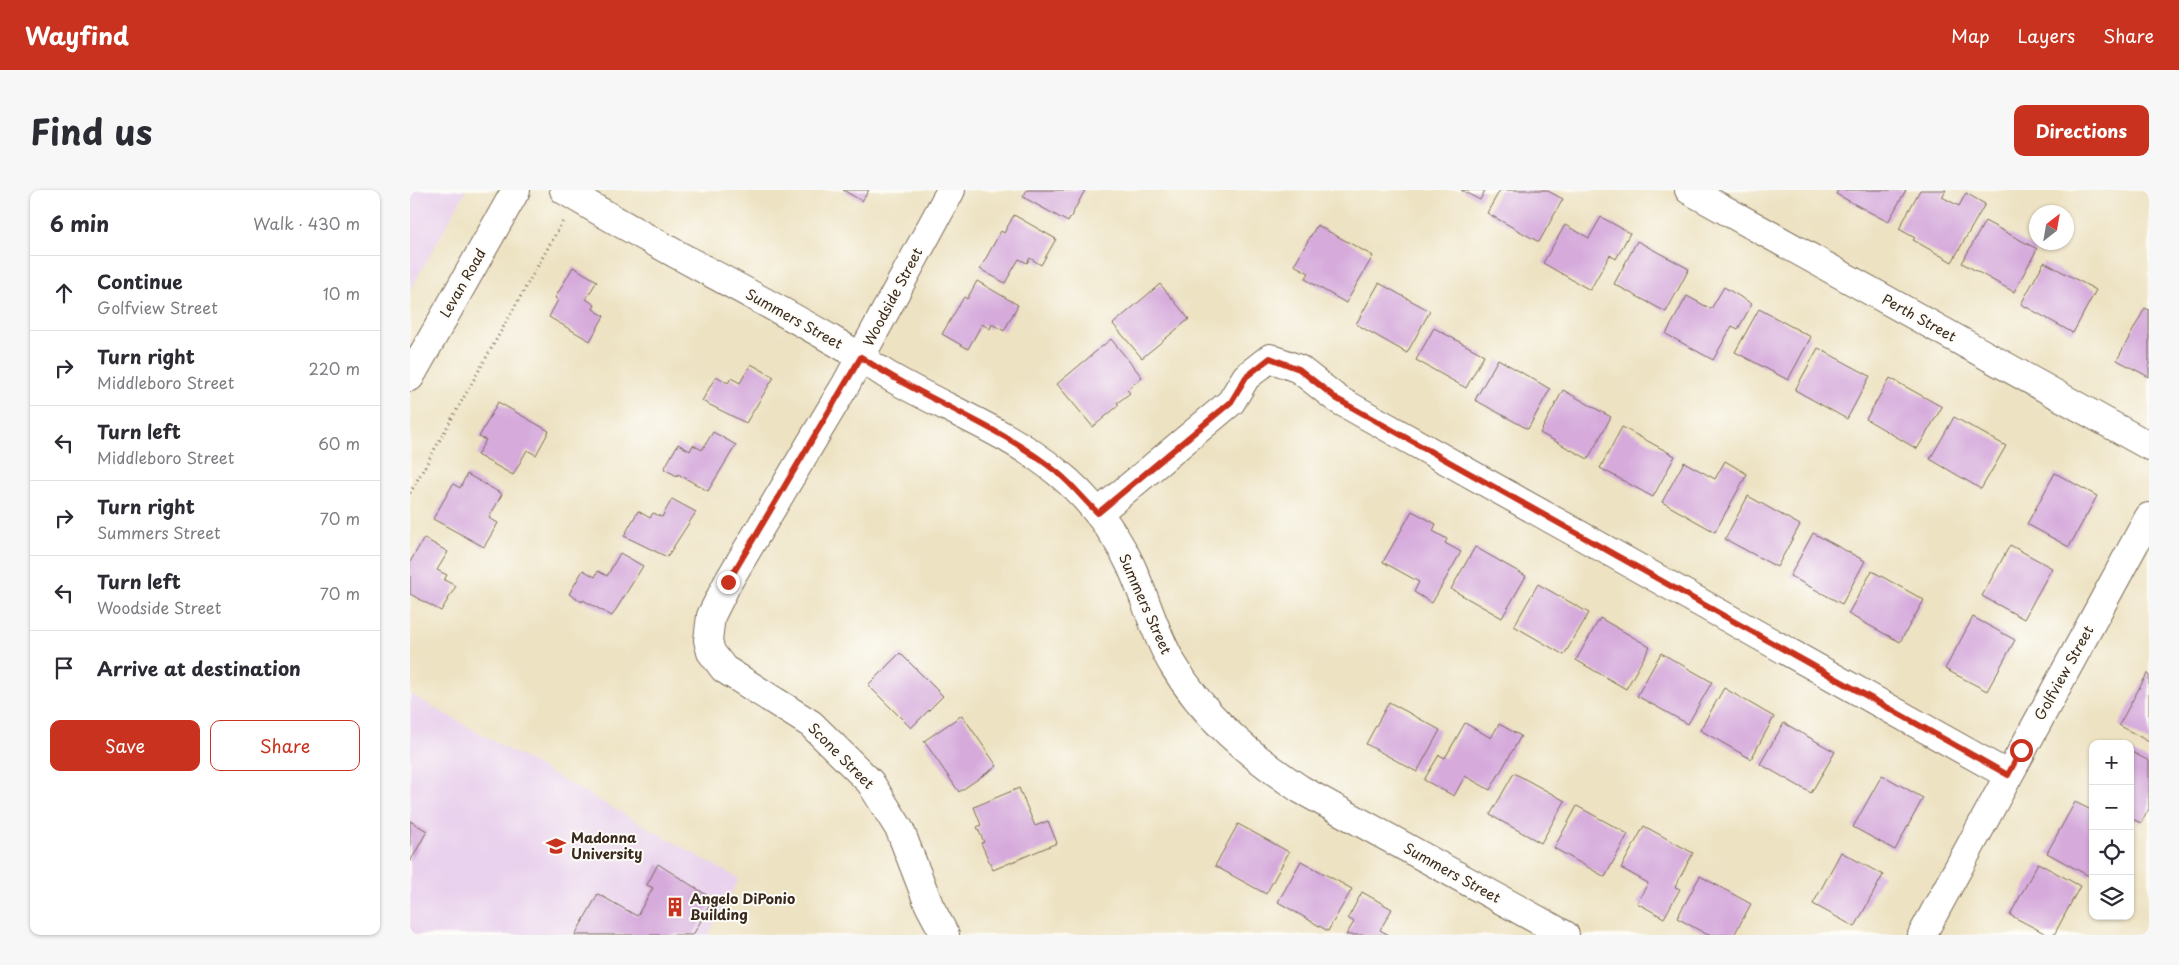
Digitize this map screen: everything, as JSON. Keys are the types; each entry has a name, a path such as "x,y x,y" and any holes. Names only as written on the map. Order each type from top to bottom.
{"street":[{"name":"Levan Road","path":"410,377 516,190"},
{"name":"Summers Street","path":"564,190 861,357 886,374 1019,445 1058,473 1098,513 1130,563 1171,661 1203,707 1222,728 1269,768 1300,789 1564,935"},
{"name":"Woodside Street","path":"708,640 711,616 728,582 861,357 950,190"},
{"name":"Perth Street","path":"1689,190 2149,446"},
{"path":"1098,513 1231,402 1246,377 1270,358 1299,369 1337,399 2008,775"},
{"name":"Golfview Street","path":"1922,935 2149,517"},
{"name":"Scone Street","path":"708,640 711,652 724,669 811,724 870,782 900,830 929,905 945,935"}],"path":[{"path":"410,493 564,219"}],"shaded area":[{"path":"410,190 466,190 410,291"},
{"name":"Madonna University","path":"410,694 739,879 708,935 410,935"}],"building":[{"path":"843,190 869,190 862,201"},
{"path":"1027,190 1085,190 1068,222 1023,197"},
{"path":"1461,190 1485,190 1480,200"},
{"path":"1500,190 1546,190 1563,199 1539,242 1487,213"},
{"path":"1838,190 1906,190 1888,222 1836,194"},
{"path":"1920,190 1946,190 1942,197 1959,206 1966,193 1985,204 1952,262 1913,240 1915,238 1899,229"},
{"path":"1014,215 1056,239 1041,265 1030,258 1027,263 1019,259 1005,283 980,269 1001,231 1004,233"},
{"path":"1601,217 1630,233 1616,259 1610,255 1590,290 1543,263 1565,225 1589,238"},
{"path":"1985,221 2029,245 2029,250 2036,250 2014,292 1962,263"},
{"path":"1317,225 1373,256 1346,303 1305,279 1309,273 1294,265"},
{"path":"1637,241 1689,269 1666,312 1614,284"},
{"path":"2044,262 2096,290 2073,333 2021,304"},
{"path":"573,267 597,281 586,299 595,305 593,309 604,316 590,341 549,317 558,300 555,298"},
{"path":"977,281 1018,305 1004,331 992,324 990,329 982,324 968,349 942,334 964,297 967,299"},
{"path":"1379,283 1430,311 1407,353 1356,324"},
{"path":"1160,284 1189,319 1142,358 1113,324"},
{"path":"1724,287 1752,304 1738,329 1732,326 1713,360 1666,334 1687,296 1711,309"},
{"path":"2145,308 2149,310 2149,377 2117,360"},
{"path":"1759,309 1811,337 1788,380 1735,352"},
{"path":"1434,328 1484,355 1466,388 1416,360"},
{"path":"1111,339 1142,377 1127,390 1130,393 1117,403 1119,405 1093,427 1057,384"},
{"path":"1818,348 1870,376 1847,419 1795,390"},
{"path":"1498,359 1550,389 1528,429 1475,400"},
{"path":"751,364 774,377 746,423 702,401 716,376 728,383 731,378 740,383"},
{"path":"1890,378 1942,407 1917,449 1866,419"},
{"path":"1563,390 1611,417 1588,459 1540,433"},
{"path":"498,402 549,431 536,455 527,450 513,475 477,455 486,440 479,437"},
{"path":"1954,417 2006,446 1981,489 1930,459"},
{"path":"1622,427 1675,456 1653,497 1600,468"},
{"path":"713,432 736,445 708,491 678,474 677,476 664,469 678,444 690,451 693,445 702,450"},
{"path":"1725,461 1747,474 1715,532 1662,502 1684,462 1715,479"},
{"path":"2055,473 2097,496 2069,547 2027,524"},
{"path":"467,474 502,494 489,518 498,523 484,547 433,519 453,484 460,488"},
{"path":"1748,496 1800,525 1777,567 1725,539"},
{"path":"672,499 696,512 667,557 624,536 638,511 650,518 653,513 662,517"},
{"path":"1412,511 1436,524 1433,531 1447,539 1445,543 1461,552 1432,603 1414,592 1419,582 1383,562"},
{"path":"1813,533 1865,561 1842,604 1790,576"},
{"path":"424,538 448,552 437,570 447,575 444,580 456,586 441,611 410,594 410,562"},
{"path":"2010,545 2052,568 2024,619 1982,596"},
{"path":"1475,547 1526,576 1502,618 1451,589"},
{"path":"620,553 643,566 612,616 569,594 583,570 595,577 598,571 607,576"},
{"path":"1872,571 1924,600 1900,642 1848,614"},
{"path":"1538,584 1589,613 1564,655 1514,626"},
{"path":"1973,617 2015,640 1987,691 1945,669"},
{"path":"1600,618 1650,647 1626,689 1576,660"},
{"path":"900,653 943,696 911,728 868,685"},
{"path":"1661,653 1712,682 1688,724 1637,696"},
{"path":"2147,674 2149,674 2149,742 2119,725"},
{"path":"1724,688 1774,717 1751,759 1700,730"},
{"path":"1389,702 1440,730 1417,772 1366,744"},
{"path":"962,715 997,766 959,792 924,741"},
{"path":"1465,723 1491,738 1499,724 1521,736 1490,790 1465,776 1454,796 1424,780 1439,755 1445,758"},
{"path":"1784,723 1835,752 1811,793 1760,764"},
{"path":"2134,753 2149,761 2149,809 2141,823 2134,820"},
{"path":"1514,773 1565,801 1541,843 1490,815"},
{"path":"1882,775 1923,798 1895,850 1853,827"},
{"path":"1019,788 1035,826 1048,821 1057,843 993,870 981,843 984,842 977,827 981,825 974,807"},
{"path":"2075,802 2089,809 2089,876 2047,853"},
{"path":"1577,806 1628,834 1605,877 1554,848"},
{"path":"410,821 427,831 410,862"},
{"path":"1238,824 1289,852 1266,894 1215,866"},
{"path":"1644,826 1693,853 1675,887 1680,889 1664,918 1637,903 1648,883 1621,868"},
{"path":"1841,852 1883,875 1855,927 1813,904"},
{"path":"1301,861 1352,889 1328,931 1278,902"},
{"path":"2038,863 2080,886 2054,935 2048,935 2010,915"},
{"name":"Angelo DiPonio Building","path":"658,864 713,899 693,935 575,935 598,894 637,916 653,888 647,885"},
{"path":"1700,876 1751,904 1734,935 1708,935 1677,918"},
{"path":"1362,892 1392,909 1380,930 1389,935 1346,935 1354,922 1348,918"}],"place":[{"name":"Madonna University","path":"556,846"},
{"name":"Angelo DiPonio Building","path":"675,907"}],"route":[{"path":"728,582 861,357 886,374 1019,445 1058,473 1098,513 1231,402 1246,377 1270,358 1299,369 1337,399 2008,775 2021,750"}]}
